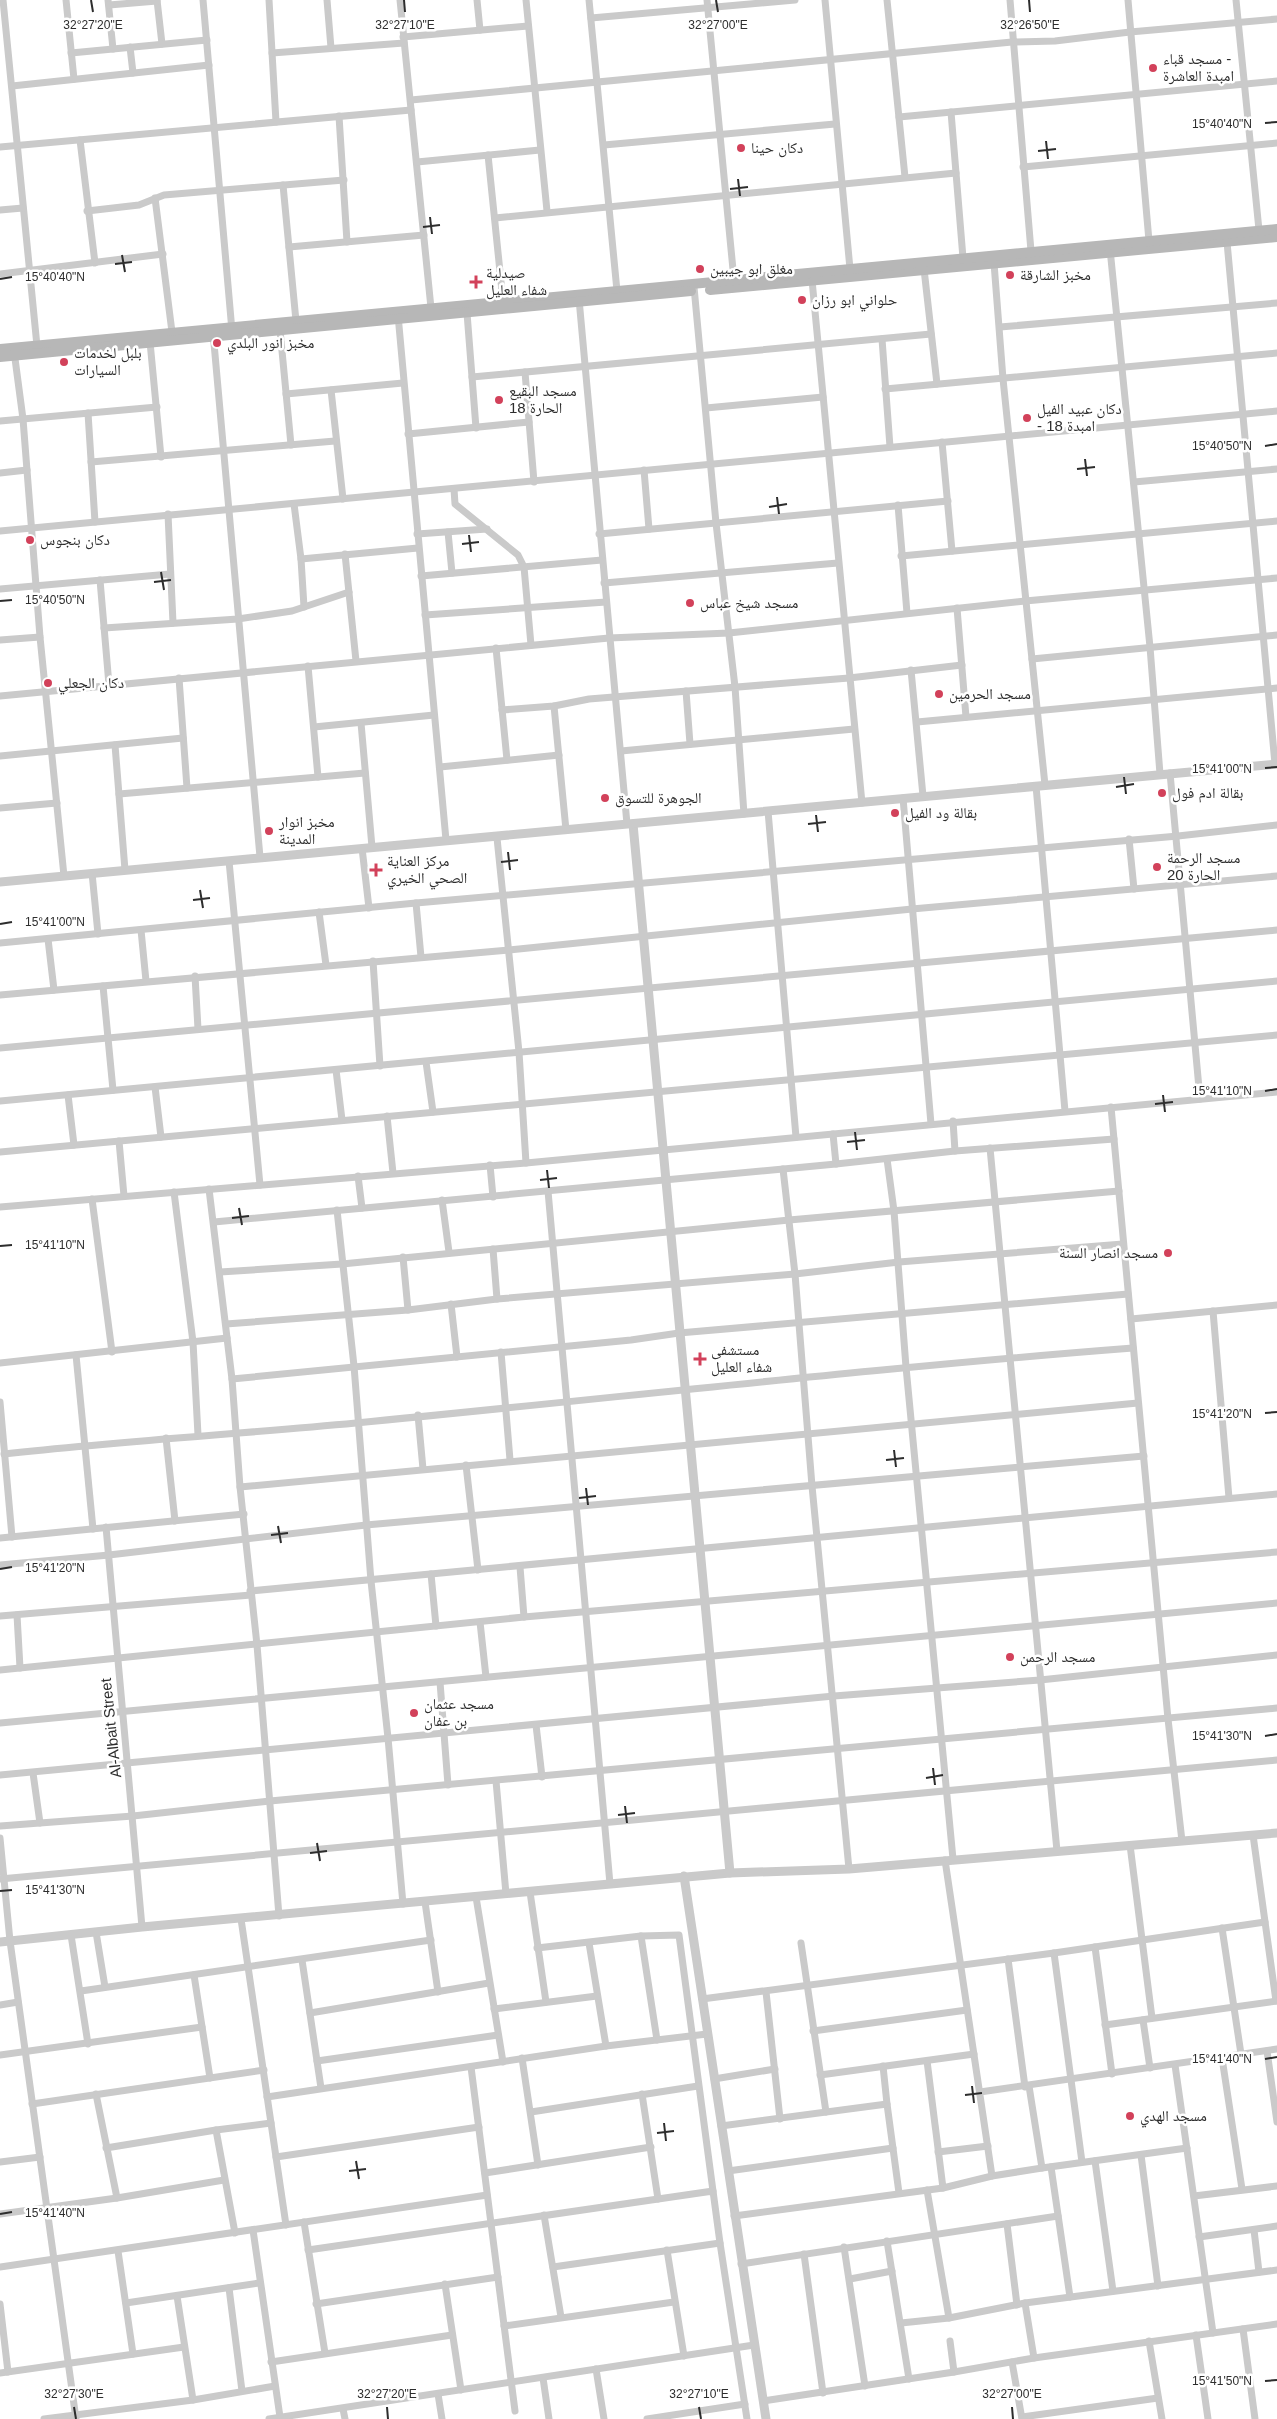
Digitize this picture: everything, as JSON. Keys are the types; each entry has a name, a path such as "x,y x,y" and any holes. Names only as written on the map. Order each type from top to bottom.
{"main road":[{"path":"232,331 296,321 467,312 579,298 994,264 1110,249 1149,241 1277,229"},
{"path":"0,357 37,346 172,332 280,330 398,315 430,308 503,301 579,298 617,291 694,288 734,280 963,258 1031,252 1277,238"},
{"path":"0,349 14,352 150,342 213,332"}],"street":[{"path":"3,0 2,16 12,86 37,346"},
{"path":"66,0 74,79"},
{"path":"113,49 108,2 157,0 162,44"},
{"path":"203,0 232,331"},
{"path":"269,0 276,122"},
{"path":"327,0 331,48"},
{"path":"400,0 430,308"},
{"path":"477,0 480,30"},
{"path":"526,0 547,211"},
{"path":"589,0 617,291"},
{"path":"707,0 734,280"},
{"path":"591,18 796,0"},
{"path":"825,0 835,124 850,269"},
{"path":"887,0 905,177"},
{"path":"1010,0 1031,252"},
{"path":"1128,0 1149,241"},
{"path":"1236,0 1259,230"},
{"path":"411,100 831,61 1012,42 1055,42 1130,32 1277,19"},
{"path":"272,53 528,26"},
{"path":"71,53 207,40"},
{"path":"130,47 133,73"},
{"path":"12,86 209,65"},
{"path":"899,117 1277,81"},
{"path":"0,147 411,110"},
{"path":"951,112 963,258"},
{"path":"339,116 347,242"},
{"path":"604,145 835,124"},
{"path":"80,140 87,211 95,264"},
{"path":"1023,167 1277,143"},
{"path":"417,162 540,150"},
{"path":"488,155 503,301"},
{"path":"495,218 547,211 956,172"},
{"path":"87,211 139,205 164,195 344,180"},
{"path":"283,185 296,321"},
{"path":"155,198 164,254 172,332"},
{"path":"0,210 24,208"},
{"path":"289,247 424,236"},
{"path":"0,882 446,840 497,838 923,796 1276,764 1273,688 1264,636 1227,242"},
{"path":"1110,249 1129,425 1155,700 1160,774"},
{"path":"0,274 95,264 164,254"},
{"path":"994,264 1003,379 1032,659 1042,846 1065,1111"},
{"path":"924,270 937,384"},
{"path":"812,280 862,803"},
{"path":"694,288 716,523 735,687 744,814"},
{"path":"579,298 609,638 621,751 639,884 684,1390 730,1873"},
{"path":"1000,327 1277,303"},
{"path":"467,312 476,428"},
{"path":"398,315 446,840"},
{"path":"280,330 290,445"},
{"path":"213,332 260,857"},
{"path":"472,377 931,334"},
{"path":"882,339 890,448"},
{"path":"150,342 161,457"},
{"path":"14,352 23,418 33,528 35,586 47,690 51,751 64,876"},
{"path":"885,389 1277,353"},
{"path":"525,372 534,482"},
{"path":"286,394 403,383"},
{"path":"330,390 343,499"},
{"path":"706,408 823,397"},
{"path":"0,421 157,407"},
{"path":"0,531 1277,411"},
{"path":"88,413 95,522"},
{"path":"408,434 529,422"},
{"path":"91,462 335,441"},
{"path":"942,442 952,552"},
{"path":"1134,482 1277,469"},
{"path":"0,473 27,470"},
{"path":"644,470 648,529"},
{"path":"454,489 455,504 518,555 524,567 531,645"},
{"path":"599,534 948,501"},
{"path":"294,504 301,559 304,607"},
{"path":"898,505 907,613"},
{"path":"168,514 173,623"},
{"path":"902,556 1277,521"},
{"path":"417,534 487,529"},
{"path":"448,532 452,573"},
{"path":"301,559 418,548"},
{"path":"345,554 356,661"},
{"path":"421,576 602,560"},
{"path":"604,583 838,563"},
{"path":"0,589 170,574"},
{"path":"0,696 47,690 609,638 729,633 1025,601 1277,578"},
{"path":"100,580 109,685"},
{"path":"104,628 238,619 304,607 349,592"},
{"path":"425,615 606,602"},
{"path":"957,608 966,717"},
{"path":"1032,659 1277,635"},
{"path":"0,640 40,637"},
{"path":"496,648 507,760"},
{"path":"502,710 554,706 686,690 849,678 962,665"},
{"path":"308,666 318,777"},
{"path":"911,670 923,796"},
{"path":"178,678 187,788"},
{"path":"916,722 1273,688"},
{"path":"686,690 690,744"},
{"path":"554,706 566,830"},
{"path":"314,727 434,715"},
{"path":"361,723 365,774 369,908"},
{"path":"621,751 854,729"},
{"path":"0,756 183,738"},
{"path":"115,745 125,870"},
{"path":"440,766 558,755"},
{"path":"1170,773 1178,836 1200,1099"},
{"path":"119,794 365,774"},
{"path":"903,798 930,1124"},
{"path":"0,808 57,803"},
{"path":"768,811 796,1137"},
{"path":"0,943 908,858 1178,836 1277,825"},
{"path":"497,838 519,1052 526,1163"},
{"path":"1129,839 1134,889"},
{"path":"228,861 260,1185"},
{"path":"92,873 98,934"},
{"path":"0,995 421,956 509,950 912,909 1277,876"},
{"path":"416,903 421,956"},
{"path":"319,912 326,965"},
{"path":"141,930 146,982"},
{"path":"0,1048 1277,930"},
{"path":"48,938 54,990"},
{"path":"373,961 380,1066"},
{"path":"195,976 198,1029"},
{"path":"0,1102 1277,981"},
{"path":"103,986 113,1090"},
{"path":"0,1152 1277,1034"},
{"path":"426,1062 433,1112"},
{"path":"336,1070 342,1120"},
{"path":"155,1087 161,1137"},
{"path":"0,1207 663,1151 1277,1092"},
{"path":"68,1095 74,1145"},
{"path":"1111,1107 1138,1403 1155,1563 1168,1719 1182,1840"},
{"path":"387,1116 393,1173"},
{"path":"953,1122 955,1151"},
{"path":"832,1134 836,1164"},
{"path":"214,1222 442,1200 493,1197 955,1151 1114,1139"},
{"path":"119,1141 124,1196"},
{"path":"990,1148 1027,1518 1040,1680 1057,1851"},
{"path":"887,1159 894,1211 906,1367 947,1790 949,1859 967,2010 992,2176"},
{"path":"490,1165 493,1197"},
{"path":"783,1169 795,1274 802,1378 834,1696 849,1869"},
{"path":"358,1176 362,1208"},
{"path":"209,1189 232,1379 240,1487 257,1645 279,1916"},
{"path":"548,1191 560,1345 585,1613 592,1668 610,1884"},
{"path":"220,1272 342,1264 448,1252 1119,1191"},
{"path":"174,1192 193,1342 198,1435"},
{"path":"92,1199 112,1352"},
{"path":"442,1200 448,1252"},
{"path":"337,1210 354,1366 371,1581 378,1633 403,1904"},
{"path":"226,1324 408,1310 497,1299 795,1274 898,1262 1124,1244"},
{"path":"492,1249 497,1299"},
{"path":"403,1257 408,1310"},
{"path":"232,1379 560,1345 631,1340 679,1332 1006,1306 1128,1294"},
{"path":"451,1304 457,1357"},
{"path":"1131,1319 1277,1305"},
{"path":"1213,1311 1229,1498"},
{"path":"0,1363 227,1338"},
{"path":"4,1454 85,1445 505,1408 906,1367 1133,1348"},
{"path":"501,1352 510,1460"},
{"path":"76,1355 93,1529"},
{"path":"0,1402 12,1537"},
{"path":"240,1487 466,1464 690,1445 808,1432 1138,1403"},
{"path":"418,1415 424,1469"},
{"path":"166,1438 175,1521"},
{"path":"0,1565 109,1555 366,1525 812,1486 1021,1465 1144,1456"},
{"path":"466,1464 478,1570"},
{"path":"0,1616 112,1607 699,1547 1277,1494"},
{"path":"0,1538 244,1514"},
{"name":"Al-Albait Street","path":"106,1527 117,1660 124,1710 142,1927"},
{"path":"0,1670 117,1660 524,1617 824,1593 926,1582 1277,1552"},
{"path":"520,1566 524,1617"},
{"path":"431,1574 436,1626"},
{"path":"0,1723 710,1657 1036,1624 1277,1603"},
{"path":"17,1615 20,1668"},
{"path":"480,1622 486,1677"},
{"path":"0,1775 834,1696 937,1690 1163,1665 1277,1655"},
{"path":"440,1682 448,1786"},
{"path":"0,1826 133,1816 270,1801 1277,1708"},
{"path":"536,1725 542,1777"},
{"path":"2,1879 1277,1760"},
{"path":"33,1772 40,1823"},
{"path":"496,1781 506,1894"},
{"path":"0,1942 684,1876 849,1869 949,1859 1277,1833"},
{"path":"1106,2025 1277,2001 1254,1835"},
{"path":"0,1838 2,1879 18,2002 76,2417"},
{"path":"1130,1846 1152,2018"},
{"path":"684,1876 741,2264 766,2419"},
{"path":"530,1892 546,2002"},
{"path":"476,1897 503,2062"},
{"path":"425,1902 438,1992"},
{"path":"241,1919 286,2225"},
{"path":"702,1999 1054,1953 1265,1922"},
{"path":"1222,1928 1241,2054"},
{"path":"96,1932 105,1987"},
{"path":"71,1935 88,2044"},
{"path":"537,1948 641,1936 679,1935 720,2243 747,2419"},
{"path":"641,1936 657,2040"},
{"path":"81,1990 302,1960 431,1940"},
{"path":"589,1943 606,2046"},
{"path":"800,1943 826,2112"},
{"path":"1095,1947 1112,2074"},
{"path":"1054,1953 1082,2162"},
{"path":"1008,1959 1027,2086 1042,2168"},
{"path":"302,1960 321,2088"},
{"path":"194,1975 210,2078"},
{"path":"310,2013 489,1983"},
{"path":"766,1992 780,2118"},
{"path":"494,2009 597,1996"},
{"path":"0,2005 18,2002"},
{"path":"813,2031 967,2010"},
{"path":"1143,2020 1150,2068"},
{"path":"0,2055 88,2044 202,2026"},
{"path":"267,2096 606,2046 708,2034"},
{"path":"317,2061 498,2036"},
{"path":"980,2092 1277,2049"},
{"path":"1267,2051 1277,2122"},
{"path":"820,2075 974,2054"},
{"path":"522,2058 538,2165"},
{"path":"1222,2058 1242,2189"},
{"path":"928,2061 943,2188"},
{"path":"1175,2065 1213,2333"},
{"path":"883,2066 899,2193"},
{"path":"471,2067 515,2411"},
{"path":"714,2079 775,2069"},
{"path":"32,2104 264,2070"},
{"path":"531,2112 698,2086"},
{"path":"96,2094 117,2198"},
{"path":"642,2094 658,2199"},
{"path":"721,2126 887,2104"},
{"path":"106,2148 271,2123"},
{"path":"276,2157 479,2126"},
{"path":"216,2130 235,2232"},
{"path":"938,2152 988,2146"},
{"path":"485,2173 651,2147"},
{"path":"728,2171 893,2148"},
{"path":"734,2216 943,2188 992,2176 1187,2148"},
{"path":"1141,2155 1158,2286"},
{"path":"0,2162 40,2157"},
{"path":"1095,2161 1113,2291"},
{"path":"1051,2167 1070,2297"},
{"path":"0,2214 47,2209 224,2180"},
{"path":"1194,2196 1277,2186"},
{"path":"927,2190 949,2318"},
{"path":"308,2250 713,2191"},
{"path":"0,2267 488,2195"},
{"path":"544,2215 561,2317"},
{"path":"741,2264 1058,2216"},
{"path":"304,2222 325,2353"},
{"path":"1007,2224 1017,2305"},
{"path":"1199,2237 1277,2226"},
{"path":"253,2230 259,2283 280,2417"},
{"path":"1254,2230 1259,2272"},
{"path":"887,2241 901,2323 908,2379"},
{"path":"553,2267 720,2243"},
{"path":"844,2247 865,2386"},
{"path":"667,2250 684,2356"},
{"path":"118,2251 133,2354"},
{"path":"804,2254 823,2393"},
{"path":"901,2323 949,2318 1025,2303 1277,2270"},
{"path":"850,2279 892,2271"},
{"path":"316,2304 498,2277"},
{"path":"126,2303 259,2283"},
{"path":"444,2284 461,2390"},
{"path":"228,2288 242,2391"},
{"path":"177,2296 193,2400"},
{"path":"504,2326 674,2302"},
{"path":"1025,2303 1034,2358"},
{"path":"0,2304 4,2372 184,2347"},
{"path":"763,2401 823,2393 1034,2358 1277,2324"},
{"path":"1243,2329 1255,2419"},
{"path":"271,2362 452,2335"},
{"path":"1196,2335 1208,2419"},
{"path":"950,2341 954,2372"},
{"path":"1149,2341 1162,2419"},
{"path":"269,2419 754,2345"},
{"path":"1012,2362 1022,2418 1158,2398"},
{"path":"596,2369 604,2419"},
{"path":"543,2378 549,2419"},
{"path":"44,2419 76,2417 275,2386"},
{"path":"438,2394 442,2419"},
{"path":"647,2419 745,2404"},
{"path":"343,2409 345,2419"}],"place":[{"name":"مسجد قباء - امبدة العاشرة","path":"1153,68"},
{"name":"دكان حينا","path":"741,148"},
{"name":"مغلق ابو جيبين","path":"700,269"},
{"name":"مخبز الشارقة","path":"1010,275"},
{"name":"صيدلية شفاء العليل","path":"476,282"},
{"name":"حلواني ابو رزان","path":"802,300"},
{"name":"مخبز انور البلدي","path":"217,343"},
{"name":"بلبل لخدمات السيارات","path":"64,362"},
{"name":"مسجد البقيع الحارة 18","path":"499,400"},
{"name":"دكان عبيد الفيل - امبدة 18","path":"1027,418"},
{"name":"دكان بنجوس","path":"30,540"},
{"name":"مسجد شيخ عباس","path":"690,603"},
{"name":"دكان الجعلي","path":"48,683"},
{"name":"مسجد الحرمين","path":"939,694"},
{"name":"بقالة ادم فول","path":"1162,793"},
{"name":"الجوهرة للتسوق","path":"605,798"},
{"name":"بقالة ود الفيل","path":"895,813"},
{"name":"مخبز انوار المدينة","path":"269,831"},
{"name":"مسجد الرحمة الحارة 20","path":"1157,867"},
{"name":"مركز العناية الصحي الخيري","path":"376,870"},
{"name":"مسجد انصار السنة","path":"1168,1253"},
{"name":"مستشفى شفاء العليل","path":"700,1359"},
{"name":"مسجد الرحمن","path":"1010,1657"},
{"name":"مسجد عثمان بن عفان","path":"414,1713"},
{"name":"مسجد الهدي","path":"1130,2116"}]}
